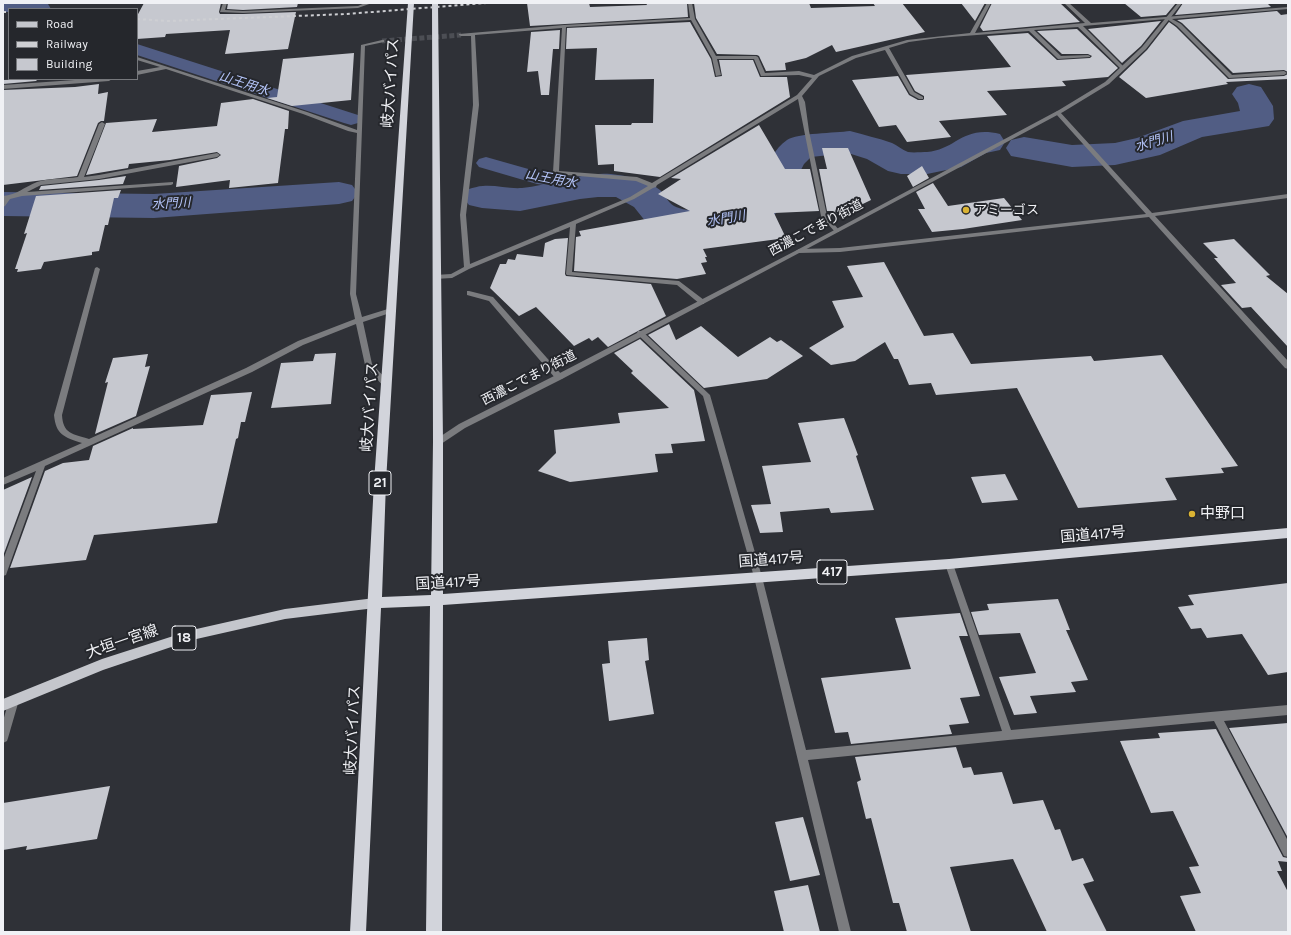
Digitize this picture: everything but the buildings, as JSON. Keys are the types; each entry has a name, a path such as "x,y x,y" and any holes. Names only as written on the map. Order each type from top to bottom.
{"highway":[{"name":"岐大バイパス","path":"358,932 386,384 411,3"},
{"path":"434,932 438,442 435,3"},
{"name":"国道417号","path":"375,603 485,598 758,576 949,564 1288,533"}],"main road":[{"name":"大垣一宮線","path":"8,703 102,665 192,635 285,614 375,603"}],"street":[{"path":"225,3 222,11 243,12 358,7 370,3"},
{"path":"690,3 692,19 714,58 718,75"},
{"path":"971,35 989,3"},
{"path":"1066,3 1090,25"},
{"path":"1282,3 1288,8"},
{"name":"西濃こでまり街道","path":"438,442 462,426 702,302 1058,113 1107,83 1144,48 1168,19 1177,4"},
{"path":"437,277 452,276 467,268 632,198 799,96 816,77 854,57 909,41 1288,8"},
{"path":"461,35 564,26 692,19"},
{"path":"1168,19 1179,25 1230,77 1284,73"},
{"path":"564,26 556,172 637,179 652,187"},
{"path":"1080,26 1122,68"},
{"path":"1031,30 1060,58 1088,56"},
{"path":"467,268 463,215 476,105 473,34"},
{"path":"382,41 363,45 354,294 369,365 386,384"},
{"path":"886,48 912,93 921,98"},
{"path":"714,58 756,57 762,75 799,74 816,77"},
{"path":"138,58 305,113 350,130 360,132"},
{"path":"138,73 166,68"},
{"path":"4,88 97,80"},
{"path":"799,96 802,102 806,131 824,216 837,231"},
{"path":"1058,113 1288,366"},
{"path":"80,179 102,124"},
{"path":"21,194 28,188 40,183 99,177 217,155"},
{"path":"5,200 21,194 171,182"},
{"path":"799,251 848,249 1150,215 1288,196"},
{"path":"573,224 569,274 679,283 702,302"},
{"path":"88,442 64,433 58,425 58,414 97,269"},
{"path":"469,293 492,299 559,377"},
{"path":"3,482 249,370 269,358 360,320 391,310"},
{"path":"640,333 706,395 758,576 845,932"},
{"path":"3,572 42,464"},
{"path":"949,564 1008,734"},
{"path":"3,738 8,703"},
{"path":"801,756 1008,734 1288,710"},
{"path":"1216,716 1288,852"}],"waterway":[{"name":"山王用水","path":"3,7 42,8"},
{"name":"山王用水","path":"138,49 351,119"},
{"name":"水門川","path":"1024,148 1072,156 1115,154 1147,147 1195,128 1257,119 1256,106 1249,94"},
{"name":"水門川","path":"482,197 520,200 580,188 616,186 633,189 647,199 660,214 694,223 726,221 746,217 759,209 767,199 788,159 801,147 850,142 880,151 901,163 927,163 948,159 977,143 987,142"},
{"name":"山王用水","path":"486,163 537,178 593,186"},
{"name":"水門川","path":"3,204 154,206 339,193"}],"tunnel":[{"path":"382,41 461,35"}],"railway":[{"path":"138,19 167,21 347,14 486,3"},
{"path":"3,12 8,12"}],"place":[{"name":"アミーゴス","path":"966,210"},
{"name":"中野口","path":"1192,514"}]}
